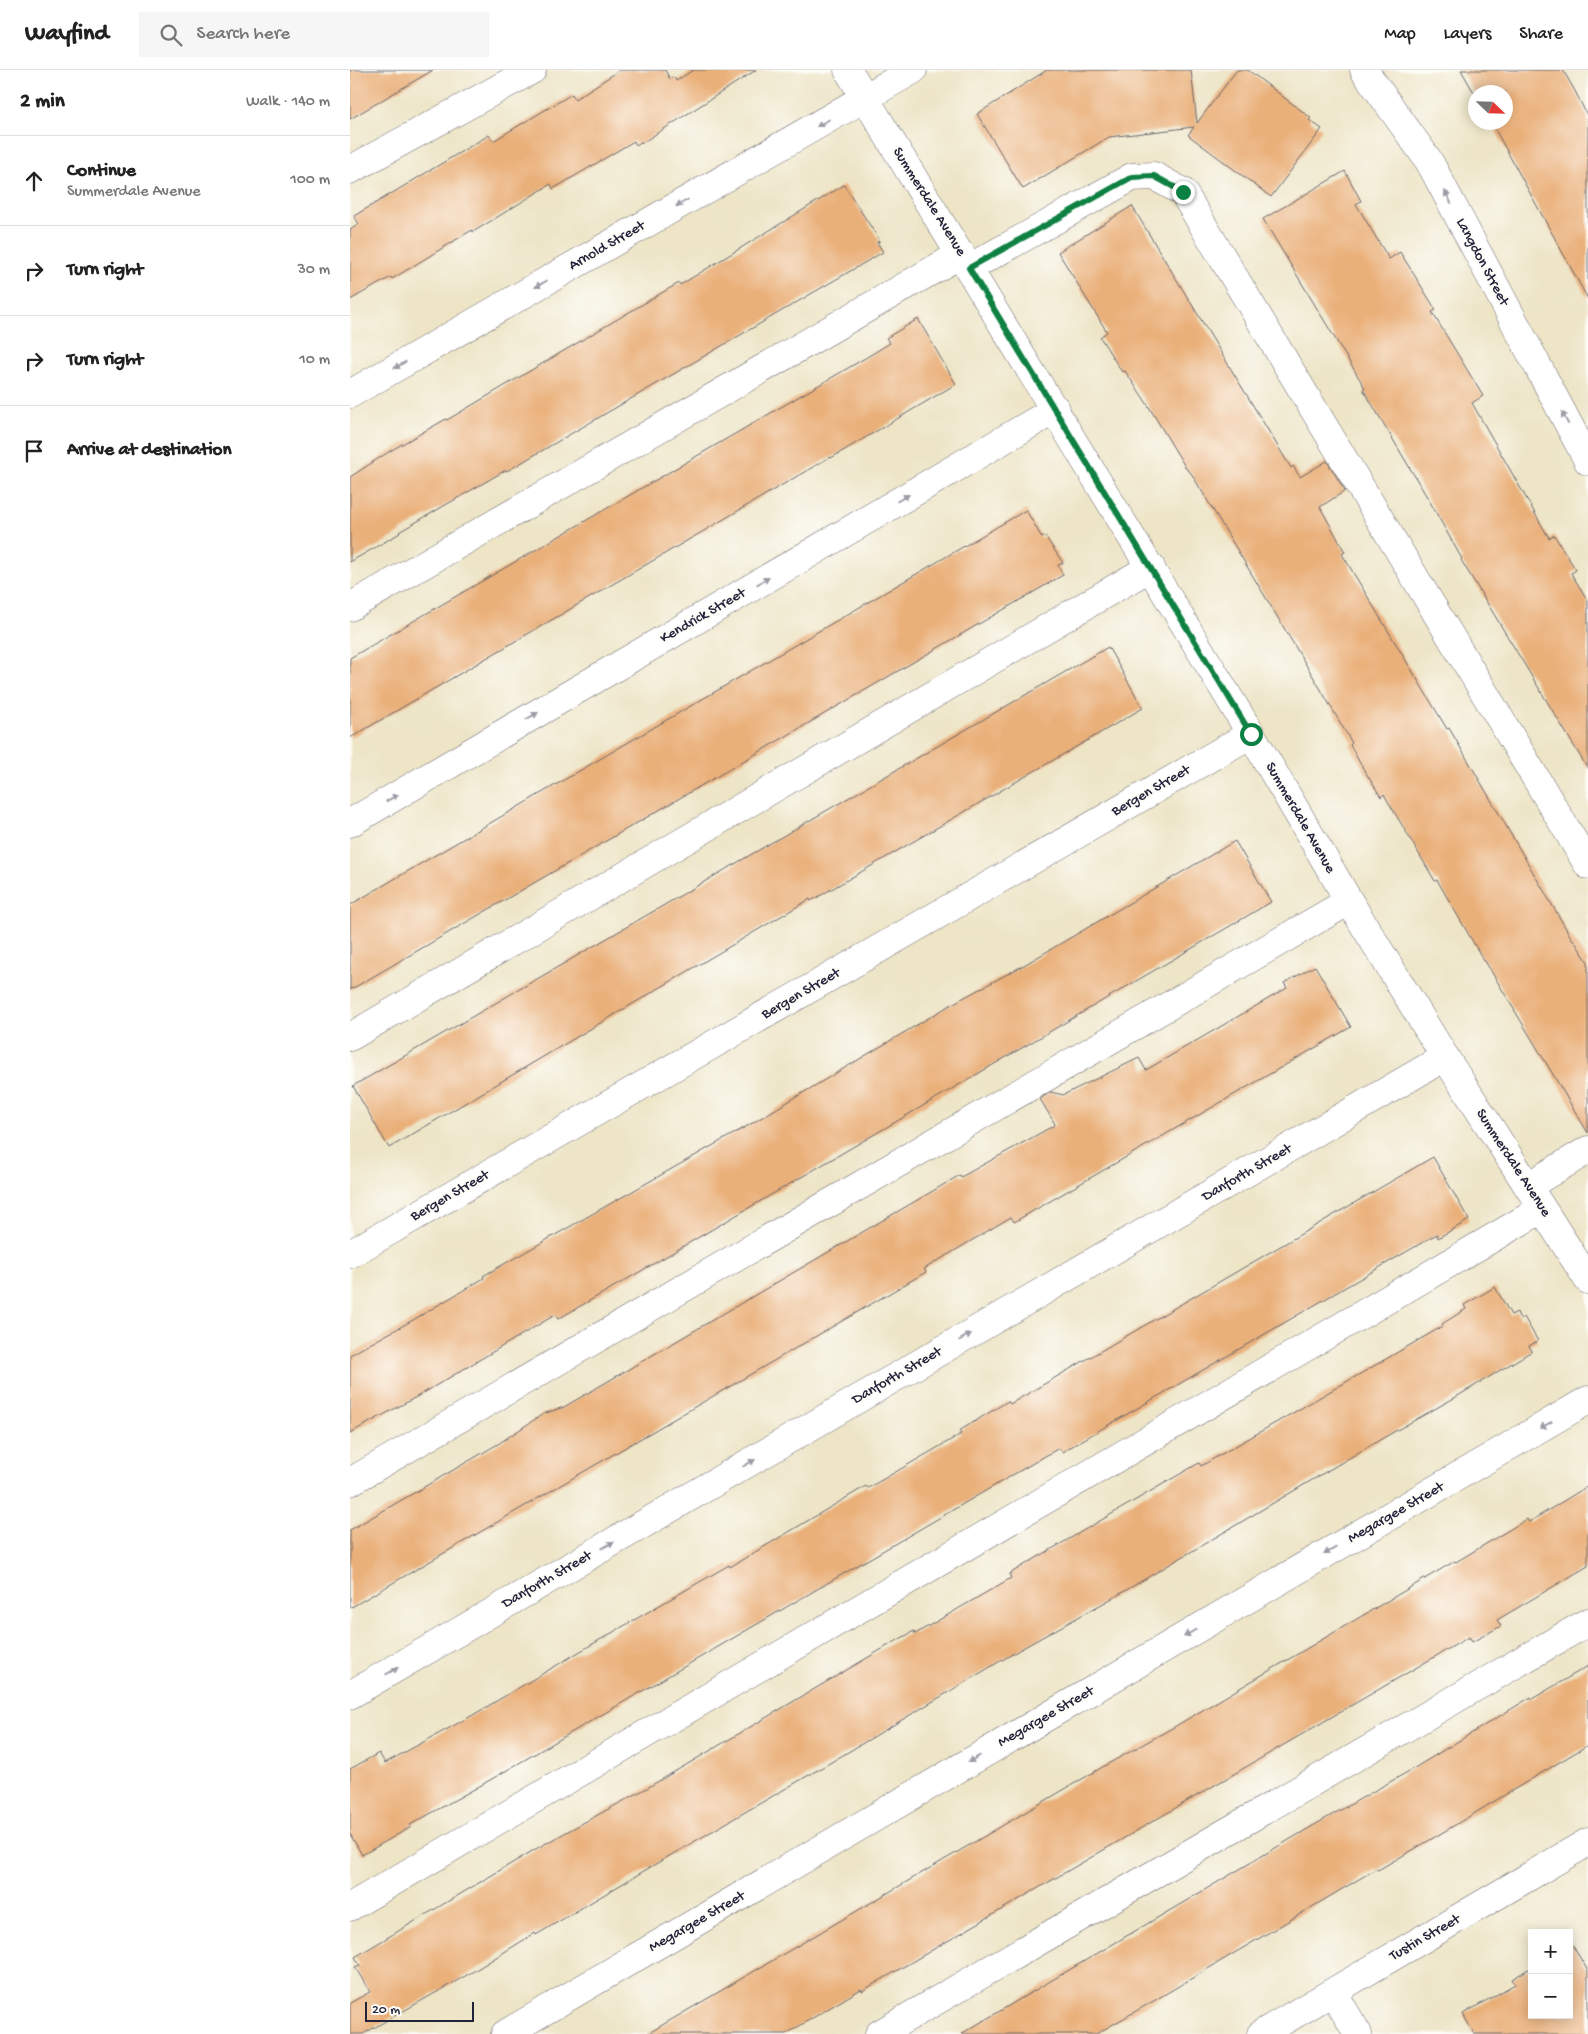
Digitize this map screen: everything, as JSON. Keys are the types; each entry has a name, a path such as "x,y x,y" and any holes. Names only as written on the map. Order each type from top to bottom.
{"street":[{"path":"350,170 532,70"},
{"name":"Summerdale Avenue","path":"848,70 1056,409 1349,901 1445,1058 1588,1280"},
{"path":"865,99 913,70"},
{"name":"Langdon Street","path":"1364,70 1429,161 1588,461"},
{"name":"Arnold Street","path":"350,394 865,99"},
{"path":"350,607 965,261 1132,177 1154,176 1183,192 1588,865"},
{"name":"Kendrick Street","path":"350,823 1056,409"},
{"path":"350,1037 1151,568"},
{"name":"Bergen Street","path":"352,1248 1251,734"},
{"path":"350,1482 1349,901"},
{"name":"Danforth Street","path":"350,1695 1445,1058"},
{"path":"350,1907 1535,1197 1588,1150"},
{"name":"Megargee Street","path":"505,2034 1588,1400"},
{"path":"879,2034 1588,1622"},
{"name":"Tustin Street","path":"1261,2034 1588,1842"},
{"path":"1333,1992 1358,2034"}],"building":[{"path":"350,70 433,70 350,119"},
{"path":"620,70 665,70 670,79 674,77 676,81 693,70 756,70 642,143 636,145 634,141 553,189 551,184 392,279 391,277 350,300 350,230 359,224 354,216 489,135 493,141 572,94 575,99"},
{"path":"1047,70 1191,70 1197,123 1237,70 1248,70 1311,118 1309,120 1322,129 1271,197 1188,135 1194,127 1109,137 1023,189 977,114"},
{"path":"1461,70 1563,70 1575,91 1588,117 1588,299 1495,130 1513,130 1513,85 1470,85"},
{"path":"1345,171 1361,201 1356,204 1389,259 1400,252 1436,310 1432,312 1483,396 1472,403 1549,538 1554,535 1576,570 1571,573 1588,601 1588,769 1461,560 1430,502 1363,389 1365,388 1263,219"},
{"path":"844,185 880,241 877,242 883,252 350,562 350,477 390,451 447,420 665,291 679,283 680,285"},
{"path":"1132,206 1291,468 1293,466 1300,477 1327,461 1345,491 1320,507 1345,552 1342,554 1447,729 1449,728 1572,939 1588,962 1588,1133 1384,794 1381,797 1361,765 1350,745 1352,743 1320,688 1191,473 1187,470 1146,402 1125,371 1122,372 1100,337 1107,332 1058,252"},
{"path":"918,319 956,384 350,738 350,658 867,357 890,343 886,338"},
{"path":"1026,510 1042,538 1045,536 1063,563 1058,565 1063,575 350,990 350,905"},
{"path":"1108,647 1143,708 811,901 810,899 389,1148 353,1086"},
{"path":"1235,841 1271,902 558,1319 555,1315 420,1395 350,1433 350,1355 484,1278 483,1276 749,1125 952,1004 1024,965"},
{"path":"1315,966 1351,1027 1014,1222 1011,1217 924,1269 926,1272 350,1608 350,1530 498,1444 543,1414 564,1407 960,1175 961,1177 1053,1126 1055,1124 1040,1099 1051,1092 1063,1095 1139,1058 1146,1070 1287,988 1284,983"},
{"path":"1433,1157 1469,1220 1438,1238 1437,1234 1062,1452 1059,1448 410,1825 411,1827 362,1855 350,1834 350,1769 379,1753 385,1763 473,1715 729,1565 730,1567 866,1486 868,1488 961,1434 959,1431 1008,1401 1010,1404"},
{"path":"1495,1287 1511,1315 1517,1312 1520,1319 1524,1317 1538,1341 1529,1346 1532,1351 1118,1595 1019,1650 536,1935 535,1933 474,1971 363,2034 350,2034 350,2003 370,1992 355,1967 360,1965 355,1957 539,1847 647,1788 889,1645 914,1631 915,1634 1011,1578 1009,1574 1199,1463 1201,1466 1443,1326 1442,1324 1466,1309 1464,1305"},
{"path":"1588,1486 1588,1566 1497,1620 1501,1626 1472,1642 1469,1637 786,2034 647,2034 1527,1519 1529,1522"},
{"path":"1588,1666 1588,1745 1435,1837 1378,1870 1376,1869 1096,2034 961,2034 1411,1770 1531,1697 1532,1699"},
{"path":"1573,1946 1588,1971 1588,2034 1474,2034 1463,2014 1515,1984 1512,1979 1528,1969 1528,2019 1573,2019"}],"route":[{"path":"1183,192 1154,176 1132,177 969,268 1251,734"}]}
